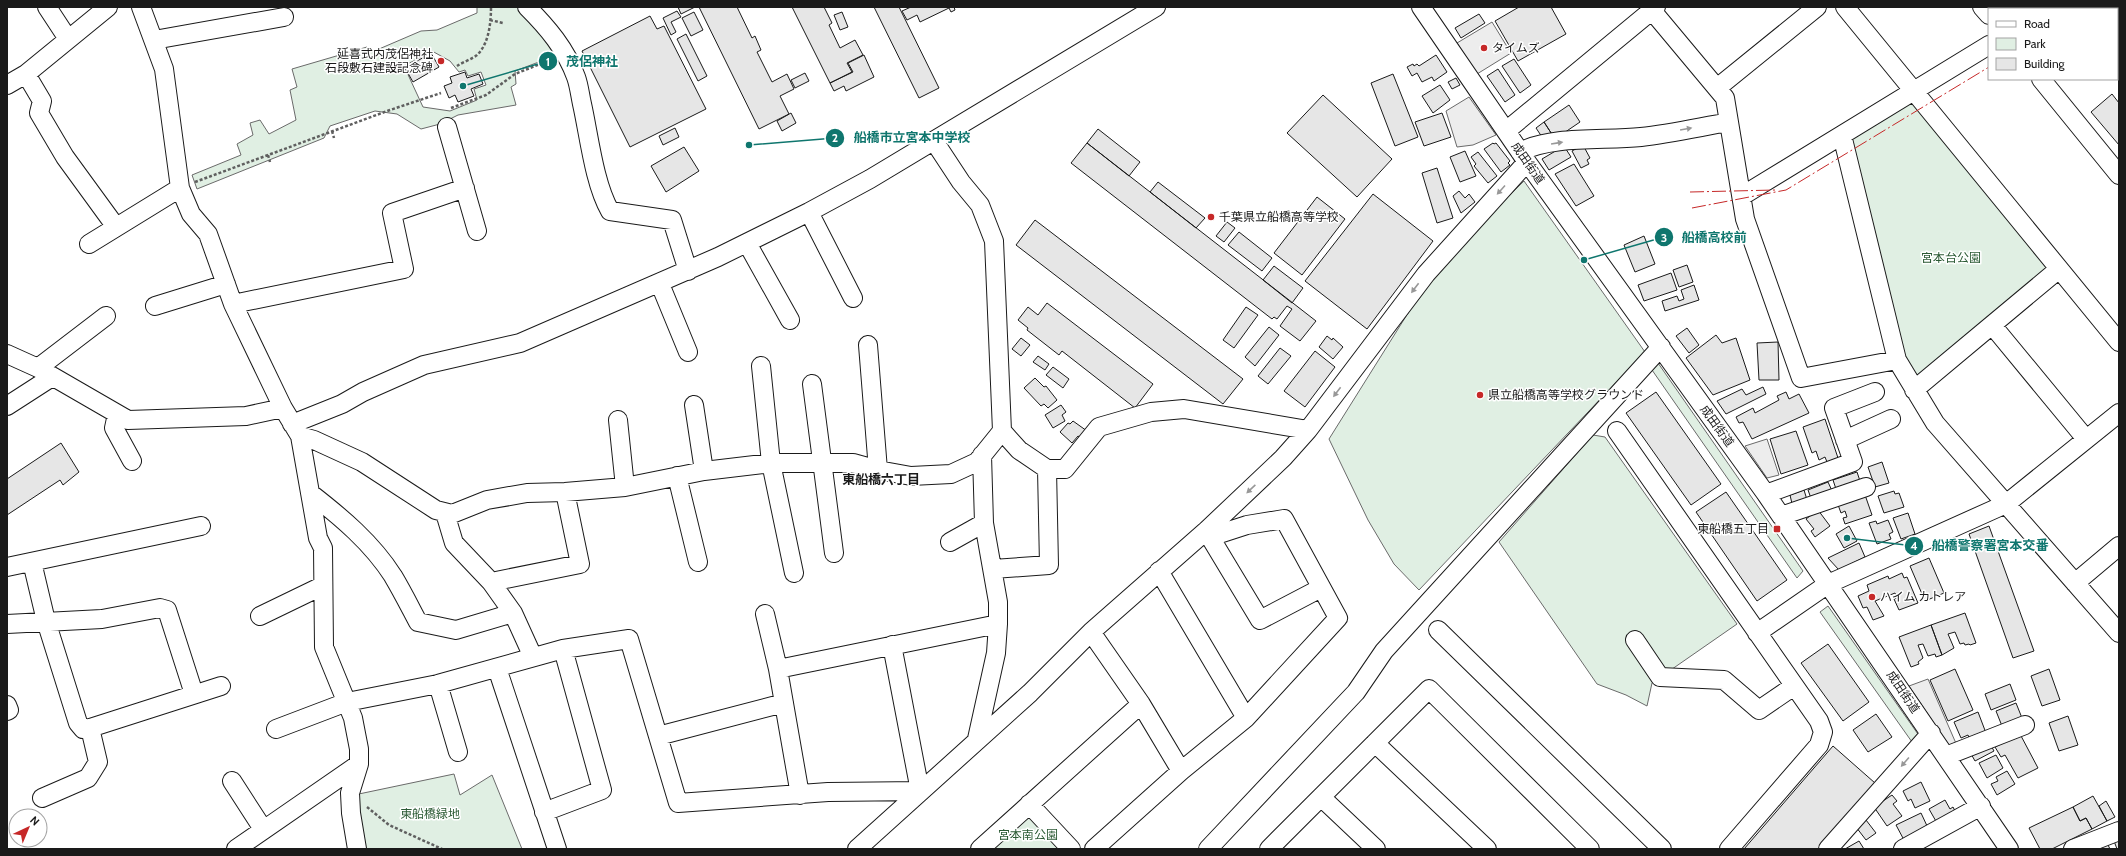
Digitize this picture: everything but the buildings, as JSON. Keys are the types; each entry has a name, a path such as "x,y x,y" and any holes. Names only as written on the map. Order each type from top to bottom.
{"street":[{"path":"47,7 68,38"},
{"path":"7,85 26,74 68,38 108,7"},
{"path":"141,7 164,69 188,185 191,214 208,234 233,304 283,408 296,430 318,538 323,548 322,586 324,647 329,663 353,718 359,749 359,764 352,782 350,803 357,849"},
{"path":"527,7 552,33 566,54 577,77 594,164 606,204 610,211 672,220 688,271"},
{"path":"296,430 363,392 424,365 520,343 660,284 747,243 809,212 934,141 1130,13 1156,7"},
{"name":"成田街道","path":"1421,7 1523,157 1766,494 2009,849"},
{"path":"1717,88 1817,7"},
{"path":"1845,7 2119,342"},
{"path":"1506,131 1653,8 1725,98 1745,219 1801,378 1897,360"},
{"path":"154,40 284,17"},
{"path":"1742,196 1988,46"},
{"path":"26,74 42,101 39,113 65,157 116,227"},
{"path":"2042,80 2119,175"},
{"path":"857,849 977,739 1030,694 1091,632 1159,571 1209,534 1283,458 1308,430 1426,274 1532,146 1574,140 1641,137 1728,122"},
{"path":"448,127 477,231"},
{"path":"1842,135 1897,360 1935,423 2119,633"},
{"path":"934,141 961,182 980,205 994,241 1002,431 1019,450 1048,469 1065,469 1099,427 1151,412 1184,409 1308,430"},
{"path":"89,244 188,185"},
{"path":"233,304 404,269 392,213 465,188"},
{"path":"809,212 853,298"},
{"path":"747,243 790,320"},
{"path":"1914,390 2058,269"},
{"path":"155,306 226,284"},
{"path":"660,284 688,352"},
{"path":"7,406 106,316"},
{"path":"1992,325 2086,439"},
{"path":"868,345 878,470"},
{"path":"1208,849 1356,692 1384,651 1661,347"},
{"path":"7,354 45,372 128,420 246,416 283,408"},
{"path":"761,366 771,463 794,573"},
{"path":"812,384 834,553"},
{"path":"1766,494 1853,462 1834,408 1875,392"},
{"path":"694,405 704,471"},
{"path":"1757,633 1828,584 2006,504 2119,413"},
{"path":"117,414 114,428 132,461"},
{"path":"1845,440 1891,419"},
{"path":"618,420 624,487"},
{"path":"296,430 362,462 436,510 452,514 487,500 527,493 565,492 624,487 704,471 771,463 852,463 878,470 911,476 951,474 977,462 1002,431"},
{"path":"1616,431 1819,721 1823,732 1820,745 1729,849"},
{"path":"977,739 996,653 998,624 998,602 984,523 982,455"},
{"path":"993,569 1049,565 1048,469"},
{"path":"677,476 698,562"},
{"path":"1781,516 1866,487"},
{"path":"491,582 580,564 565,492"},
{"path":"310,493 343,518 370,547 392,575 418,622 456,630 513,613"},
{"path":"445,513 454,543 491,582 513,613 533,657"},
{"path":"1094,849 1181,771 1246,718 1338,618 1284,519 1247,525 1209,534"},
{"path":"950,542 984,523"},
{"path":"7,567 201,526"},
{"path":"1209,534 1260,620 1321,588"},
{"path":"2075,583 2119,546"},
{"path":"32,562 46,620 78,723 83,729 220,686"},
{"path":"1159,571 1246,718"},
{"path":"260,616 322,586"},
{"path":"7,624 46,620 102,619 160,608 167,610 194,694"},
{"path":"765,614 778,669 800,795"},
{"path":"778,669 998,624"},
{"path":"1438,630 1662,849"},
{"path":"1091,632 1141,704 1181,771"},
{"path":"276,728 347,702 438,684 563,650 628,639 678,804 828,792 920,791"},
{"path":"1635,640 1660,677 1724,680 1759,710 1794,686"},
{"path":"892,645 920,791"},
{"path":"544,812 602,790 563,650"},
{"path":"497,668 557,849"},
{"path":"438,684 458,752"},
{"path":"1274,847 1321,797 1429,689 1590,849"},
{"path":"658,736 784,703"},
{"path":"980,849 1141,704"},
{"path":"7,705 9,710 7,711"},
{"path":"1946,756 2025,725"},
{"path":"42,798 88,778 98,762 90,728"},
{"path":"1828,849 1931,733"},
{"path":"1375,743 1487,849"},
{"path":"236,849 359,764"},
{"path":"232,781 263,829"},
{"path":"1321,797 1376,849"},
{"path":"1029,804 1071,849"},
{"path":"1903,849 1981,806"},
{"path":"2073,849 2119,831"}],"path":[{"path":"457,66 477,54 482,48 486,39 491,7"},
{"path":"490,20 503,23"},
{"path":"451,108 486,95 515,74 566,54"},
{"path":"188,185 332,131 440,93"},
{"path":"332,131 334,138"},
{"path":"268,155 270,162"},
{"path":"350,803 363,805 375,812 389,825 442,849"}],"green space":[{"path":"477,7 520,7 560,54 515,71 516,84 511,87 516,105 458,115 440,124 421,129 397,114 375,111 330,126 324,138 197,189 192,175 241,155 237,144 253,135 250,123 260,120 269,134 296,120 290,90 297,87 292,69 367,47 372,52 421,31 437,30 477,13","holes":["432,51 450,61 459,72 465,70 468,76 481,72 486,85 474,89 477,100 450,111 423,107 404,66"]},
{"name":"宮本台公園","path":"1907,103 1915,104 2046,264 2046,271 1921,377 1914,374 1904,359 1850,143 1854,136"},
{"name":"県立船橋高等学校グラウンド","path":"1524,181 1645,352 1419,590 1394,564 1368,520 1329,439 1430,278 1457,247"},
{"path":"1658,363 1803,571 1797,578 1652,370"},
{"path":"1593,435 1605,437 1737,624 1652,683 1647,706 1626,695 1597,684 1499,542"},
{"path":"1828,606 1920,737 1912,742 1820,612"},
{"name":"東船橋緑地","path":"454,774 460,795 492,775 522,849 362,849 354,795"},
{"name":"宮本南公園","path":"1025,818 1032,818 1061,849 991,849"}],"shaded area":[{"name":"タイムズ","path":"1492,22 1511,53 1477,74 1457,43"},
{"path":"1469,97 1496,135 1473,145 1457,147 1446,111"},
{"path":"1767,439 1779,475 1767,478 1745,446"},
{"path":"1928,679 1958,748 1952,750 1909,686"}],"power":[{"path":"1692,208 1786,190 1988,68"},
{"path":"1690,192 1776,190"}],"place":[{"name":"タイムズ","path":"1484,48"},
{"name":"延喜式内茂侶神社 石段敷石建設記念碑","path":"441,61"},
{"name":"茂侶神社","path":"463,86"},
{"name":"船橋市立宮本中学校","path":"749,145"},
{"name":"千葉県立船橋高等学校","path":"1211,217"},
{"name":"船橋高校前","path":"1584,260"},
{"name":"県立船橋高等学校グラウンド","path":"1480,395"},
{"name":"東船橋五丁目","path":"1777,529"},
{"name":"船橋警察署宮本交番","path":"1847,538"},
{"name":"ハイム カトレア","path":"1872,597"}],"district":[{"name":"東船橋六丁目","path":"881,479"}]}
